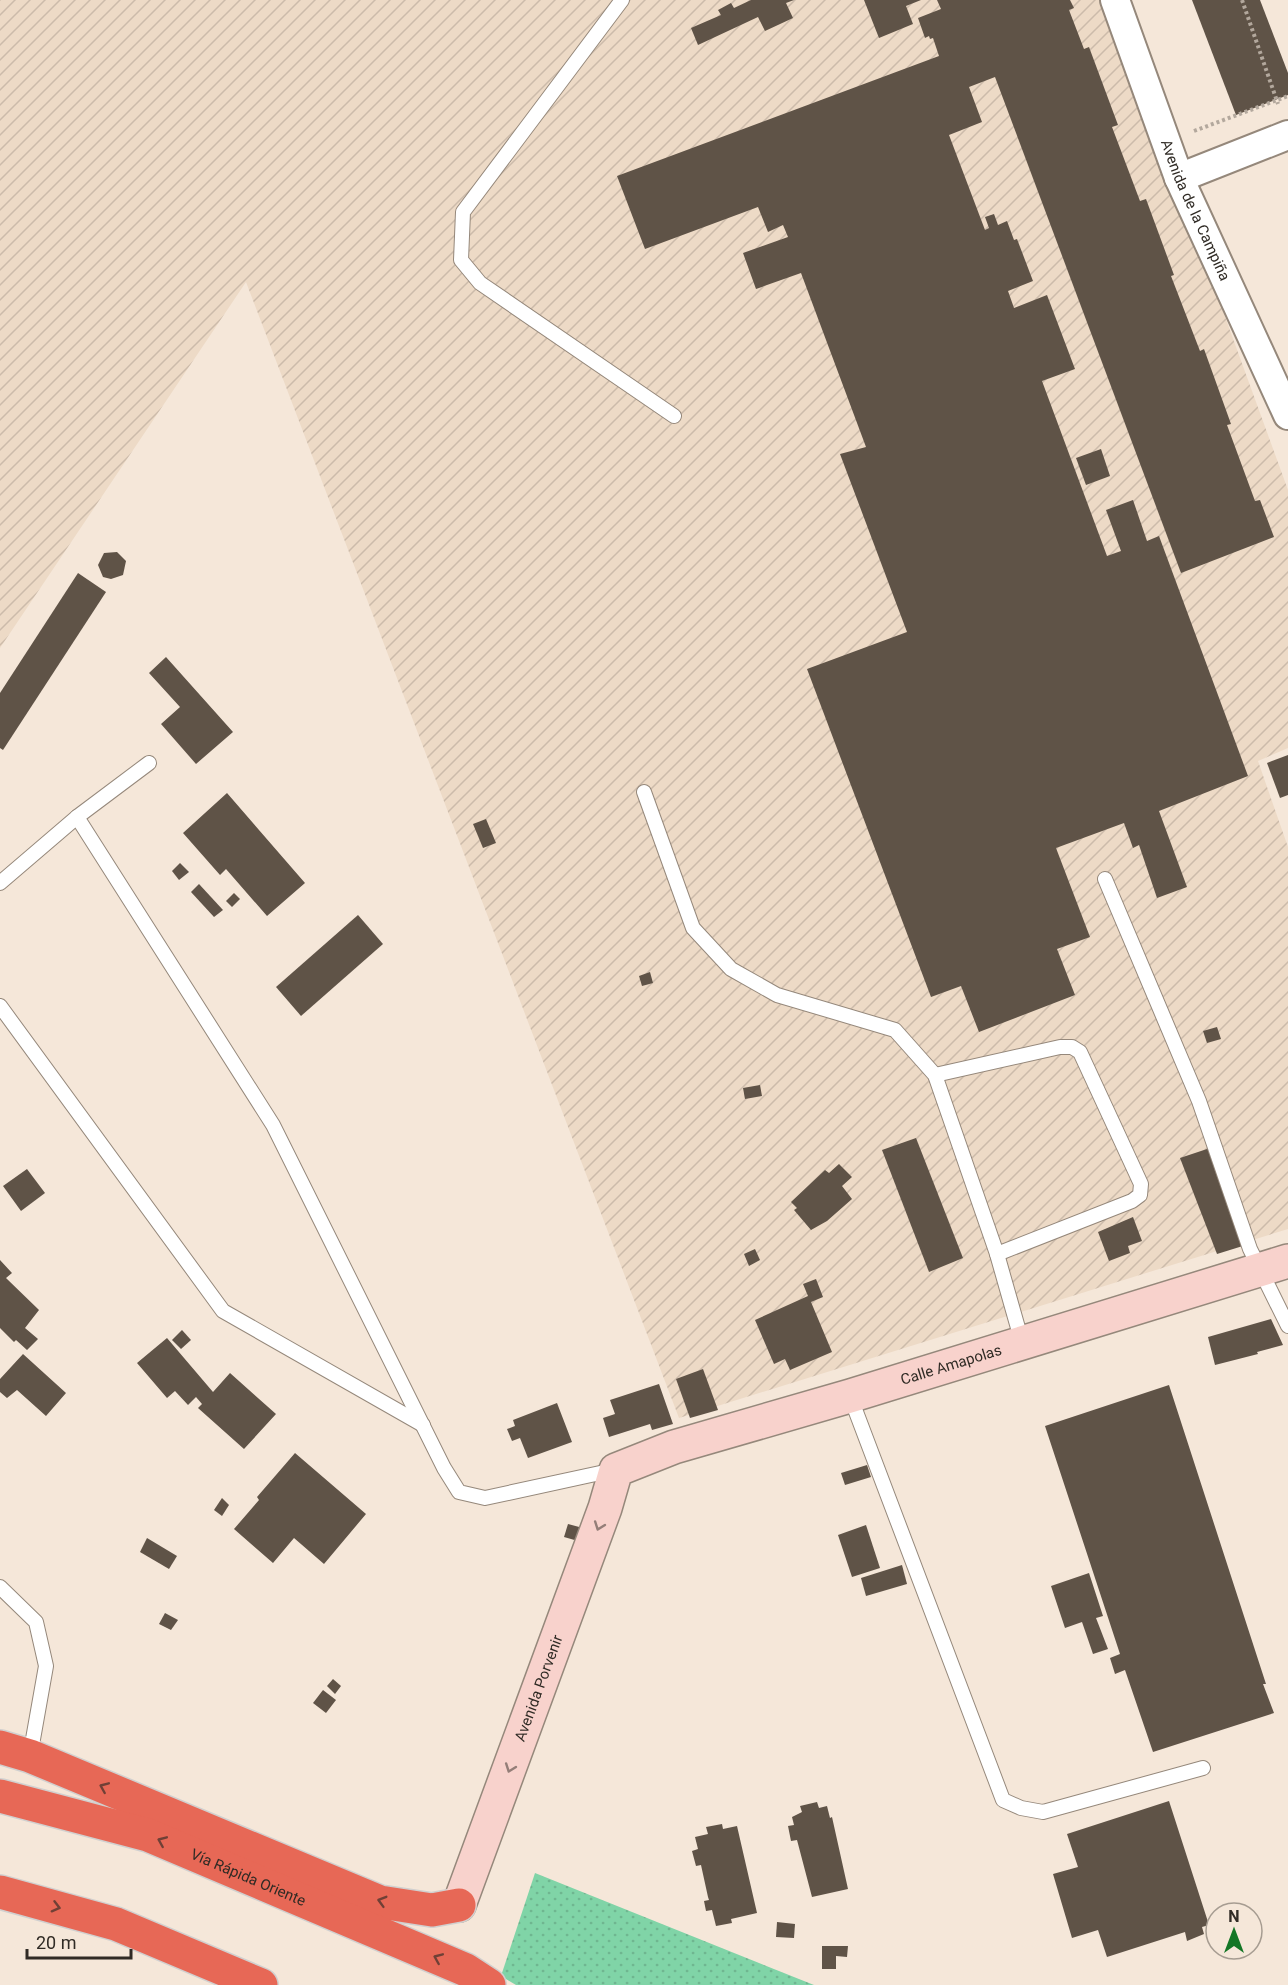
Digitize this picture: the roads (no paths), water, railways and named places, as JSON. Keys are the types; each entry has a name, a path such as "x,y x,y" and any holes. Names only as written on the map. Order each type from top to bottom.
{"highway":[{"path":"15,1752 380,1902 432,1910 459,1905"},
{"name":"Vía Rápida Oriente","path":"0,1796 148,1835 466,1970 489,1985"},
{"path":"0,1892 116,1923 261,1985"}],"street":[{"name":"Avenida de la Campiña","path":"1115,0 1179,178 1288,415"},
{"path":"1179,178 1288,135"},
{"name":"Calle Amapolas","path":"616,1470 674,1447 850,1396 1274,1266"},
{"name":"Avenida Porvenir","path":"459,1905 605,1508 616,1470"}],"lane":[{"path":"622,0 463,212 461,260 480,283 674,416"},
{"path":"0,883 77,817 149,763"},
{"path":"644,792 693,928 731,969 777,995 895,1030 935,1075 997,1254 1022,1344"},
{"path":"77,817 273,1125 444,1468 459,1492 485,1498 616,1470"},
{"path":"1105,879 1199,1101 1250,1249 1274,1266 1288,1326"},
{"path":"0,1006 223,1311 423,1425"},
{"path":"935,1075 1060,1047 1072,1047 1080,1052 1141,1184 1140,1195 1132,1201 997,1254"},
{"path":"850,1396 1003,1800 1021,1808 1043,1812 1203,1768"},
{"path":"0,1587 36,1622 46,1666 15,1752"}]}
